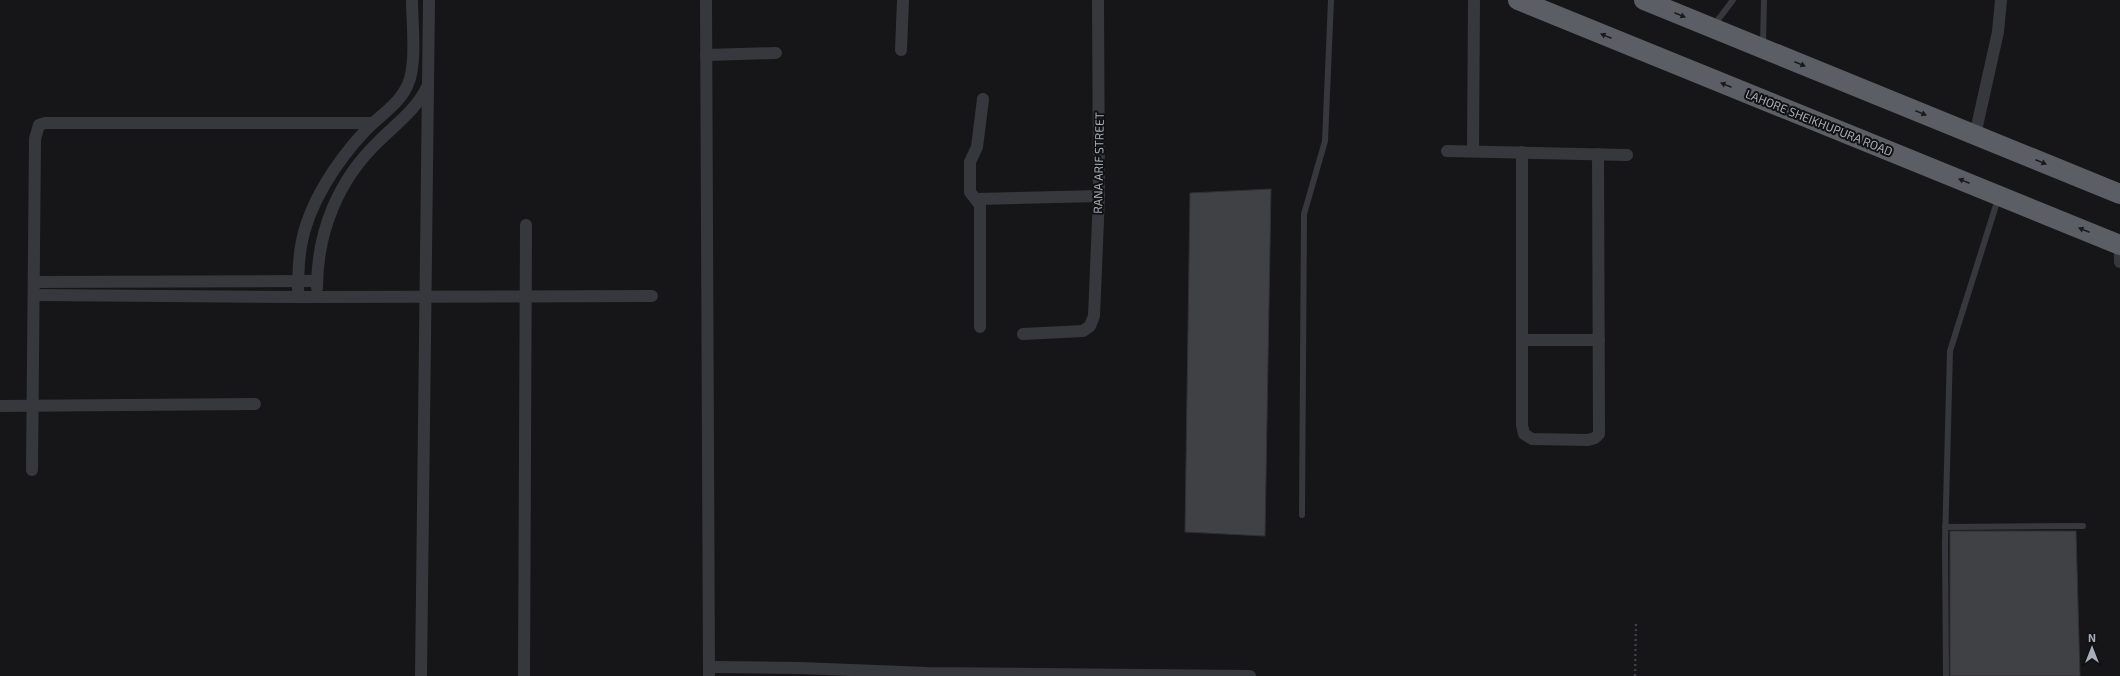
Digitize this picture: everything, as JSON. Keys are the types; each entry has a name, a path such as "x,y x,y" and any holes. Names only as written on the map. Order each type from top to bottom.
{"highway":[{"name":"LAHORE SHEIKHUPURA ROAD","path":"1518,0 2120,245"},
{"path":"1644,0 2120,194"}],"street":[{"path":"298,297 301,246 312,212 342,160 373,123 402,96 410,79 412,67 412,0"},
{"path":"421,676 429,0"},
{"path":"706,0 709,672 800,668 927,673 1250,676"},
{"path":"901,50 903,0"},
{"name":"RANA ARIF STREET","path":"1023,334 1083,331 1090,326 1094,316 1099,196 1098,0"},
{"path":"1473,151 1474,0"},
{"path":"1975,135 1998,32 2001,0"},
{"path":"706,55 776,53"},
{"path":"317,297 321,241 340,192 368,153 415,107 428,85"},
{"path":"980,327 980,204 970,192 970,162 976,147 983,99"},
{"path":"32,470 35,295 35,139 37,128 41,124 373,123"},
{"path":"1447,151 1627,155"},
{"path":"1522,152 1522,425 1524,434 1532,439 1588,440 1595,438 1599,432 1598,154"},
{"path":"977,199 1099,196"},
{"path":"524,676 527,296 526,225"},
{"path":"2120,245 2120,262"},
{"path":"35,282 317,281"},
{"path":"35,295 298,297 652,296"},
{"path":"1522,340 1599,340"},
{"path":"0,406 255,404"}],"lane":[{"path":"1302,515 1304,214 1326,141 1331,0"},
{"path":"1711,27 1733,0"},
{"path":"1763,48 1764,0"},
{"path":"1946,676 1945,526 1950,351 1999,196"},
{"path":"1945,526 2083,526"}],"path":[{"path":"1635,676 1636,623"}],"building":[{"path":"1271,189 1265,536 1185,532 1190,193"},
{"path":"1950,531 2076,531 2080,676 1950,676"}]}
